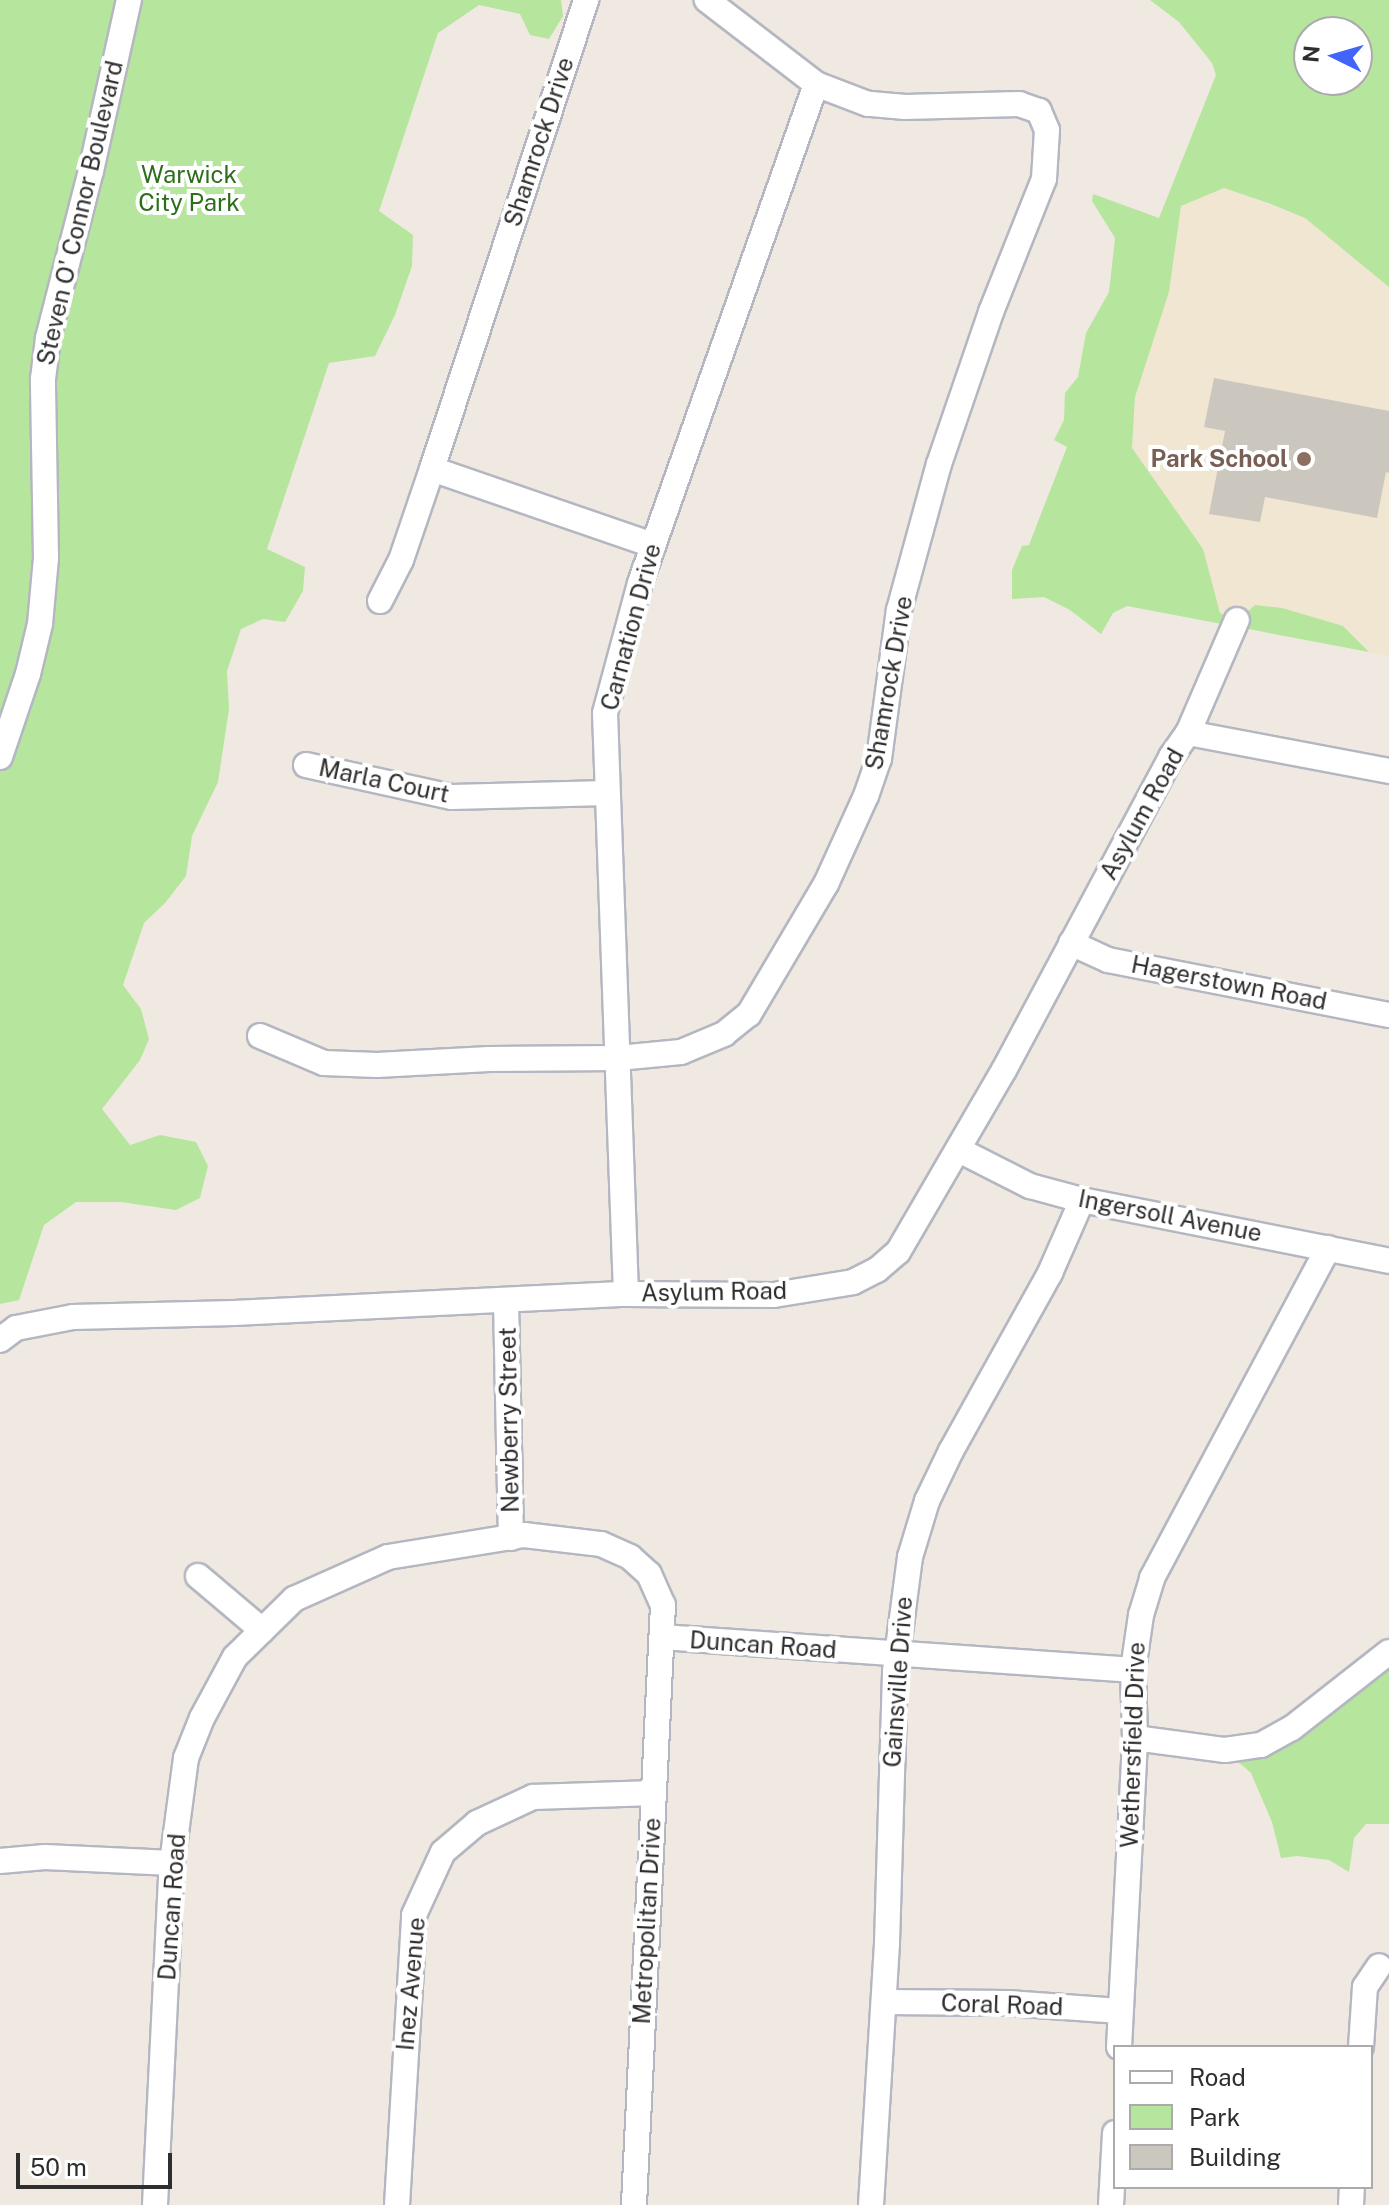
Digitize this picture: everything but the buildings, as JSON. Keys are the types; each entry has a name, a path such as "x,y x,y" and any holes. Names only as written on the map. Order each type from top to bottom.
{"street":[{"name":"Steven O' Connor Boulevard","path":"0,757 28,674 40,624 46,558 43,379 48,338 91,171 129,0"},
{"name":"Shamrock Drive","path":"380,601 401,560 586,0"},
{"name":"Shamrock Drive","path":"260,1036 324,1063 377,1065 489,1059 618,1058 681,1052 724,1034 749,1014 826,884 879,759 899,610 939,464 991,312 1044,179 1047,130 1039,111 1019,104 905,107 868,104 816,84 707,0"},
{"name":"Carnation Drive","path":"626,1294 605,713 653,545 816,84"},
{"path":"432,469 653,545"},
{"name":"Asylum Road","path":"1,1335 16,1328 73,1317 626,1294 774,1295 853,1282 877,1270 898,1252 959,1150 1171,757 1188,733 1237,620"},
{"path":"1188,733 1389,771"},
{"name":"Marla Court","path":"306,765 452,797 607,793"},
{"name":"Hagerstown Road","path":"1071,943 1108,960 1389,1015"},
{"name":"Ingersoll Avenue","path":"959,1150 1030,1186 1082,1200 1389,1261"},
{"name":"Gainsville Drive","path":"871,2205 884,2002 896,1655 910,1557 927,1501 963,1427 1050,1273 1082,1200"},
{"name":"Wethersfield Drive","path":"1119,2045 1135,1738 1133,1670 1136,1635 1152,1578 1328,1248"},
{"name":"Newberry Street","path":"506,1301 511,1538"},
{"name":"Duncan Road","path":"155,2205 172,1863 186,1758 202,1718 235,1657 294,1599 388,1557 524,1535 601,1544 630,1557 649,1574 663,1605 663,1637 1133,1670"},
{"path":"198,1576 262,1630"},
{"name":"Metropolitan Drive","path":"634,2205 663,1637"},
{"path":"1135,1738 1225,1750 1261,1745 1292,1728 1389,1652"},
{"name":"Inez Avenue","path":"397,2205 414,1915 443,1852 477,1823 533,1797 654,1793"},
{"path":"0,1861 45,1857 172,1863"},
{"path":"1361,2045 1365,1987 1379,1966"},
{"name":"Coral Road","path":"884,2002 1008,2003 1120,2011"},
{"path":"1111,2205 1113,2169"}],"shaded area":[{"path":"1224,188 1305,218 1389,287 1389,656 1369,652 1343,626 1237,621 1220,613 1213,592 1163,494 1132,448 1135,397 1169,292 1181,206"}],"green space":[{"name":"Warwick City Park","path":"0,0 561,0 563,16 549,39 530,35 520,14 479,5 438,33 379,211 413,235 412,266 395,315 375,356 329,363 267,549 305,567 303,591 285,622 263,619 241,629 227,671 229,709 218,782 192,836 186,876 144,923 123,985 141,1009 149,1039 140,1060 102,1109 130,1145 160,1135 196,1142 208,1166 200,1198 176,1210 121,1202 76,1202 44,1225 19,1300 0,1304"},
{"path":"1150,0 1389,0 1389,287 1305,218 1268,203 1224,188 1181,206 1169,292 1135,397 1132,448 1203,549 1220,613 1237,621 1255,605 1282,608 1343,626 1369,652 1127,606 1113,613 1101,634 1070,610 1044,597 1012,599 1012,570 1022,546 1029,545 1067,447 1054,440 1064,420 1065,393 1078,377 1086,333 1109,292 1115,238 1092,201 1093,194 1159,218 1216,75 1212,63 1179,22"},
{"path":"1389,1655 1389,1824 1366,1824 1354,1838 1349,1872 1329,1860 1297,1856 1281,1858 1272,1822 1251,1773 1227,1752 1275,1739"}],"place":[{"name":"Park School","path":"1304,459"}]}
